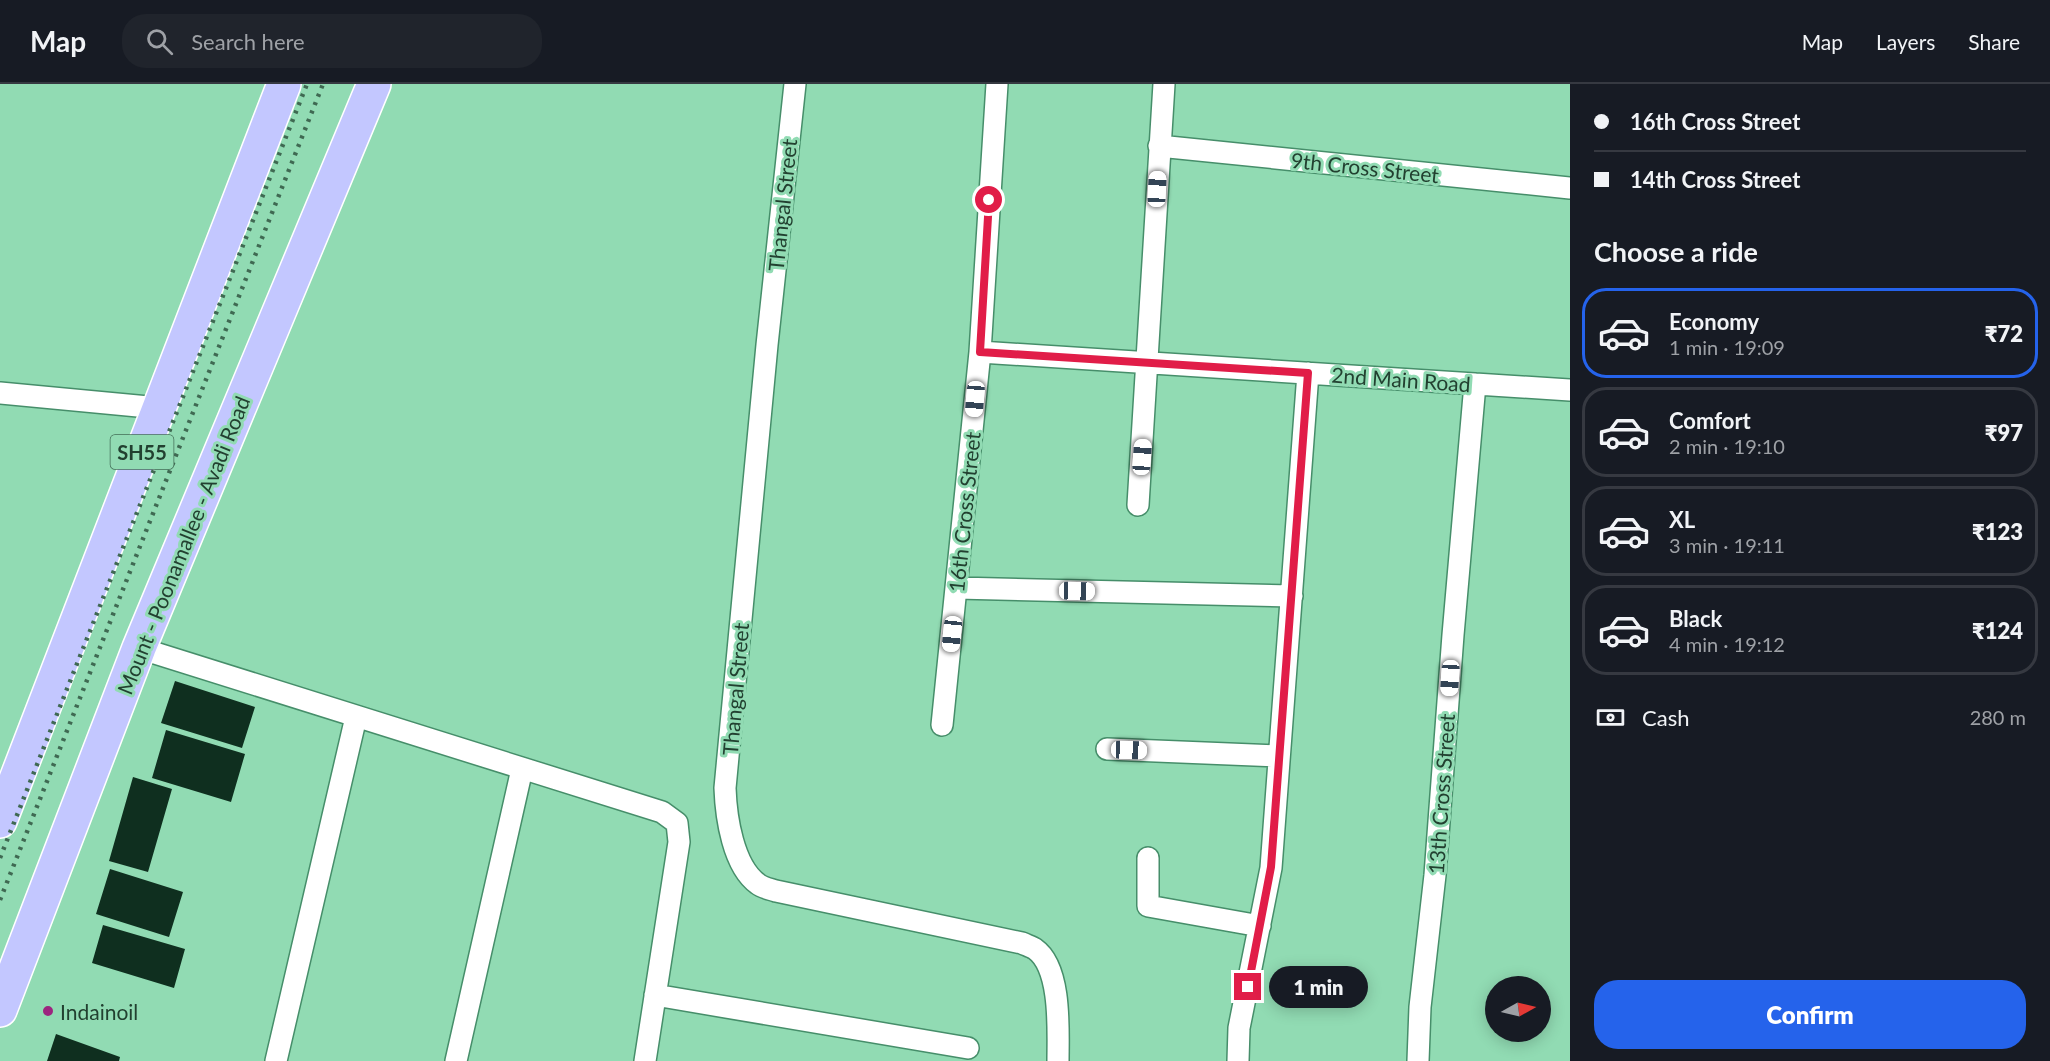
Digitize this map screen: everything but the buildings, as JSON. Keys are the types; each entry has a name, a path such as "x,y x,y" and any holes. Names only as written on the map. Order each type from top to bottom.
{"main road":[{"name":"SH55","path":"0,821 284,84"},
{"name":"Mount - Poonamallee - Avadi Road","path":"0,1010 139,648 374,84"}],"street":[{"name":"Thangal Street","path":"795,84 766,357 725,788 729,827 739,859 749,876 759,886 1022,943 1036,950 1046,962 1053,982 1057,1005 1058,1061"},
{"name":"16th Cross Street","path":"942,725 980,352 997,84"},
{"path":"1138,505 1164,84"},
{"name":"9th Cross Street","path":"1159,146 1570,188"},
{"name":"2nd Main Road","path":"980,352 1570,390"},
{"path":"1238,1061 1239,1028 1271,867 1308,373"},
{"name":"13th Cross Street","path":"1418,1061 1420,1007 1435,876 1475,384"},
{"path":"0,393 159,408"},
{"path":"957,588 1292,596"},
{"path":"139,648 662,812 677,823 679,842 645,1061"},
{"path":"276,1061 356,717"},
{"path":"1107,749 1279,756"},
{"path":"456,1061 522,768"},
{"path":"1148,858 1148,906 1260,926"},
{"path":"655,995 968,1048"}],"railway":[{"path":"0,858 307,84"},
{"path":"0,900 323,84"}],"place":[{"name":"Indainoil","path":"48,1011"}],"route":[{"path":"989,200 980,352 1308,373 1271,867 1248,987"}]}
